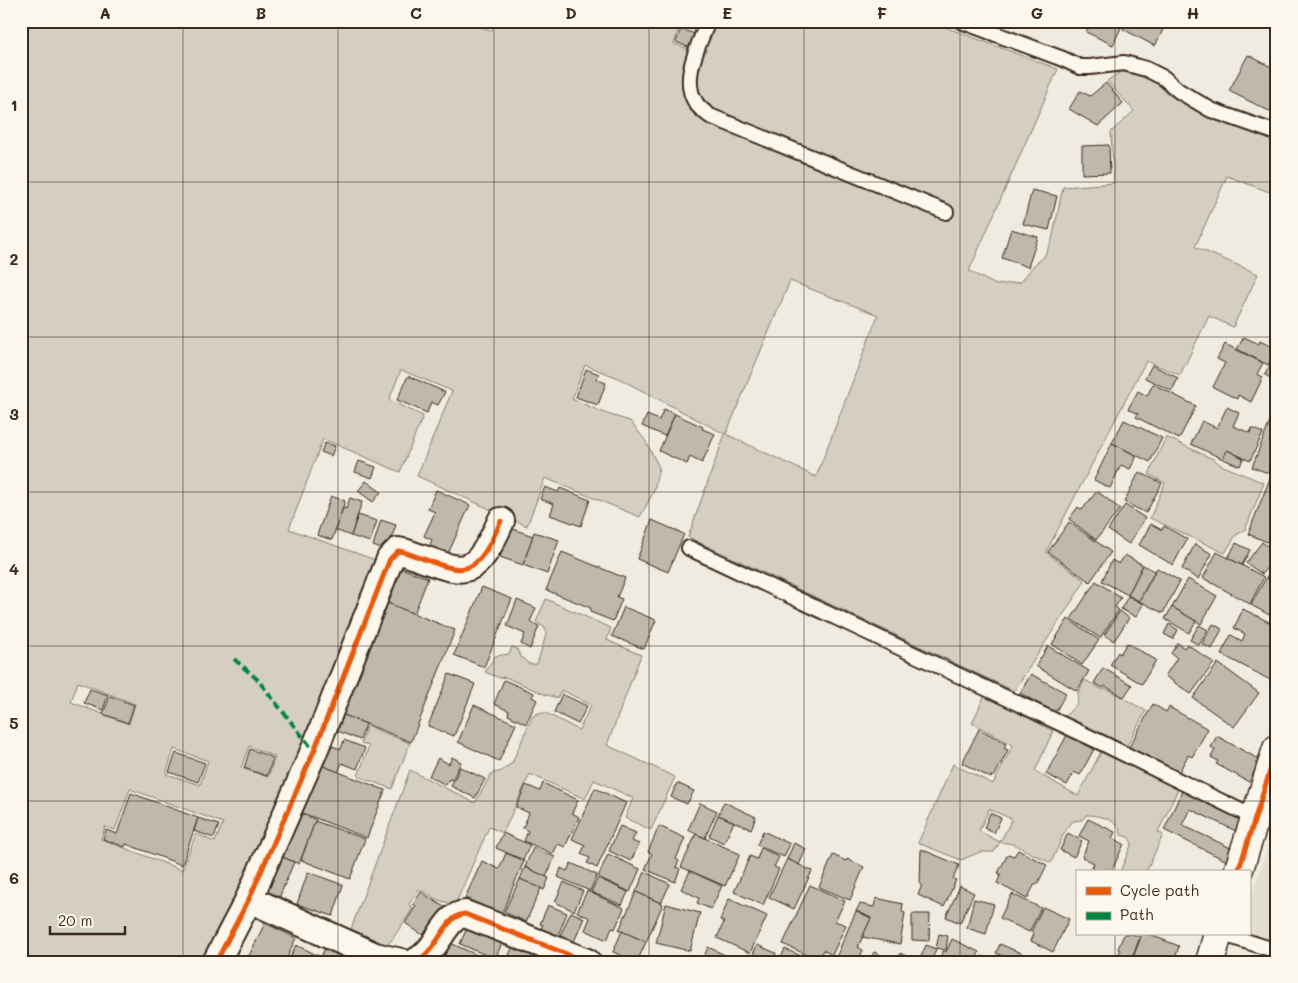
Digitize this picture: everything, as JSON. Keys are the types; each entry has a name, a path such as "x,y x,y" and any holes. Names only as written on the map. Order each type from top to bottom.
{"street":[{"path":"216,962 249,899 314,751 390,559 398,552 404,552 452,569 462,570 480,560 501,521"},
{"path":"1239,870 1277,749"},
{"path":"249,899 375,956 401,962"},
{"path":"415,962 424,958 430,952 452,920 460,914 465,914 588,962"},
{"path":"1210,962 1217,936"}],"lane":[{"path":"708,21 691,67 690,85 696,104 710,116 946,212"},
{"path":"961,21 1080,67 1124,62 1146,69 1164,78 1179,91 1211,110 1277,133"},
{"path":"689,548 1102,743 1255,818"},
{"path":"1230,936 1277,950"}],"shaded area":[{"path":"21,21 466,21 491,31 496,21 929,21 1058,69 969,271 996,285 1021,282 1034,265 1044,257 1052,240 1063,187 1114,183 1111,132 1134,111 1107,81 1120,72 1146,73 1169,95 1193,109 1277,143 1277,195 1227,176 1195,247 1258,274 1233,327 1209,316 1180,375 1146,361 1046,552 1085,581 1014,691 688,537 725,434 616,377 585,365 572,399 607,414 630,421 645,440 659,467 654,491 640,517 545,478 527,526 417,476 452,391 401,370 389,400 423,416 400,472 323,439 289,529 381,562 298,766 205,962 21,962","holes":["680,25 698,32 691,50 674,44","790,281 878,315 816,477 726,434","78,682 135,704 129,724 71,702","249,746 275,757 268,777 241,768","174,749 208,761 200,785 166,774","130,789 223,823 215,842 196,834 182,870 101,839 105,827 115,830"]},
{"path":"1166,437 1215,460 1221,465 1264,483 1245,530 1236,535 1225,553 1150,518 1165,483 1149,474"},
{"path":"546,599 611,628 607,640 641,655 607,745 675,777 651,830 625,818 633,798 594,780 585,799 530,774 503,833 489,827 455,905 438,900 419,889 409,904 413,908 392,940 386,945 351,929 410,770 475,803 491,774 502,771 512,763 532,717 538,713 546,713 579,730 591,705 562,690 557,698 505,677 500,678 485,672 495,656 509,654 512,647 517,649 520,656 529,664 537,664 546,635 545,628 536,622"},
{"path":"1085,680 1103,690 1105,688 1146,711 1125,749 1062,719 1077,704 1078,693"},
{"path":"985,695 1053,731 1035,771 1078,796 1101,752 1178,789 1158,832 1163,835 1147,870 1121,870 1132,843 1128,837 1121,835 1120,830 1113,822 1103,817 1091,815 1086,815 1082,820 1073,821 1064,833 1051,863 1013,844 1000,842 994,852 980,852 961,860 918,843 953,764 993,784 1013,745 972,723","holes":["989,809 1012,819 1000,842 979,831"]},
{"path":"367,726 410,743 392,789 358,776 369,746 361,743"},
{"path":"1277,817 1277,942 1250,934 1250,903"}],"building":[{"path":"1091,21 1124,21 1113,45 1086,32"},
{"path":"1127,21 1167,21 1155,46 1123,29"},
{"path":"681,29 695,34 690,48 676,42"},
{"path":"1248,55 1277,70 1277,115 1229,91"},
{"path":"1106,83 1123,103 1098,126 1069,109 1080,91 1090,96"},
{"path":"1109,145 1110,173 1082,174 1082,146"},
{"path":"1032,190 1057,196 1049,230 1023,224"},
{"path":"1011,229 1038,237 1028,267 1002,258"},
{"path":"1244,337 1259,344 1260,341 1276,349 1268,365 1237,349"},
{"path":"1225,344 1263,363 1257,374 1263,377 1251,402 1238,395 1237,399 1213,387 1225,363 1217,359"},
{"path":"1276,351 1277,386 1272,384 1274,380 1265,375"},
{"path":"1152,365 1178,378 1172,391 1145,378"},
{"path":"586,369 599,374 596,379 606,383 598,405 576,397"},
{"path":"408,376 445,392 438,405 431,402 427,413 397,400"},
{"path":"1153,384 1196,406 1179,439 1136,417 1138,414 1128,409 1138,391 1147,396"},
{"path":"1227,407 1239,413 1233,426 1250,433 1252,428 1263,433 1250,461 1227,450 1223,459 1191,444 1202,421 1217,428"},
{"path":"664,409 675,414 665,436 642,426 647,415 659,420"},
{"path":"675,414 715,434 702,463 690,457 687,464 659,451"},
{"path":"1271,419 1277,421 1277,450 1268,473 1252,467"},
{"path":"1124,420 1162,438 1150,462 1112,443"},
{"path":"325,443 335,446 331,456 321,452"},
{"path":"1112,443 1137,456 1130,469 1121,465 1110,488 1094,480"},
{"path":"1227,450 1243,458 1240,466 1223,459"},
{"path":"359,461 376,467 372,478 355,472"},
{"path":"1139,472 1162,483 1146,513 1124,502"},
{"path":"1271,476 1277,478 1277,546 1248,534"},
{"path":"366,481 381,492 373,502 358,491"},
{"path":"545,487 558,492 560,488 590,500 581,526 550,515 554,504 540,499"},
{"path":"436,490 470,505 447,556 429,547 432,540 424,536 435,512 428,509"},
{"path":"1097,491 1120,509 1096,540 1069,519 1078,507 1082,510"},
{"path":"331,496 345,501 332,540 317,535"},
{"path":"350,498 362,502 351,536 335,530 343,508 346,509"},
{"path":"1125,505 1145,518 1129,544 1108,530"},
{"path":"358,515 377,521 370,542 351,536"},
{"path":"381,520 396,525 387,551 373,546"},
{"path":"652,520 684,534 668,572 637,559"},
{"path":"1069,522 1111,552 1090,582 1048,552"},
{"path":"1151,524 1162,530 1164,526 1187,539 1173,565 1139,545"},
{"path":"510,528 533,536 523,565 500,557"},
{"path":"534,532 559,540 547,574 523,565"},
{"path":"1262,542 1277,554 1262,574 1246,563"},
{"path":"1236,543 1250,550 1242,565 1228,558"},
{"path":"1195,544 1212,554 1198,579 1182,569"},
{"path":"562,552 625,578 617,597 622,599 613,621 590,612 591,608 546,590"},
{"path":"1217,552 1264,577 1250,604 1203,578"},
{"path":"1125,555 1143,565 1128,595 1102,581 1112,560 1119,564"},
{"path":"1277,556 1277,583 1266,578"},
{"path":"1143,565 1155,571 1139,601 1128,595"},
{"path":"398,567 428,578 414,614 385,602"},
{"path":"1157,568 1180,581 1163,613 1139,601"},
{"path":"1266,578 1277,583 1277,619 1251,605"},
{"path":"1188,579 1217,596 1201,624 1172,607"},
{"path":"1096,581 1121,598 1115,607 1119,610 1100,638 1071,619"},
{"path":"482,587 512,599 484,667 454,655"},
{"path":"1128,596 1143,604 1136,617 1121,609"},
{"path":"517,600 536,608 530,622 539,626 530,649 521,644 525,634 507,626"},
{"path":"382,601 455,630 411,742 339,713"},
{"path":"624,607 656,620 644,649 612,636"},
{"path":"1172,607 1196,621 1189,633 1165,619"},
{"path":"1243,609 1277,626 1277,676 1274,682 1221,654 1231,635 1242,641 1245,634 1234,628"},
{"path":"1120,611 1129,618 1114,641 1104,635"},
{"path":"1068,619 1099,640 1082,665 1052,644"},
{"path":"1169,624 1178,630 1173,639 1164,634"},
{"path":"1213,624 1222,629 1212,649 1202,644"},
{"path":"1199,625 1208,630 1199,645 1190,640"},
{"path":"1127,643 1156,660 1142,684 1110,665 1118,652 1120,654"},
{"path":"1178,643 1184,648 1187,644 1214,663 1191,694 1165,676 1177,658 1171,653"},
{"path":"1048,646 1089,671 1077,691 1036,666"},
{"path":"1218,663 1259,693 1234,727 1193,698"},
{"path":"1103,668 1132,685 1124,697 1105,686 1103,688 1094,683"},
{"path":"449,674 475,684 454,736 428,726"},
{"path":"1031,674 1066,693 1055,713 1020,693"},
{"path":"504,680 534,693 532,697 537,700 526,724 508,715 509,711 494,704"},
{"path":"90,689 108,695 103,710 84,703"},
{"path":"562,694 587,706 578,724 554,712"},
{"path":"110,696 134,705 128,723 103,714"},
{"path":"1153,704 1166,712 1169,707 1208,729 1192,757 1188,755 1177,776 1128,749"},
{"path":"474,705 516,724 499,761 458,742"},
{"path":"339,713 366,724 360,740 333,729"},
{"path":"979,729 1006,743 1004,748 1008,750 994,777 992,775 991,778 962,763"},
{"path":"1067,735 1094,749 1080,775 1074,772 1067,785 1046,774"},
{"path":"1217,736 1260,760 1249,782 1216,764 1218,761 1211,757 1215,750 1211,747"},
{"path":"344,740 365,748 357,769 342,763 338,772 318,764 326,744 341,749"},
{"path":"250,749 273,758 267,776 244,768"},
{"path":"176,753 205,763 198,782 169,772"},
{"path":"452,757 461,762 452,780 449,779 446,785 429,776 438,758 449,764"},
{"path":"318,764 385,790 367,838 300,812"},
{"path":"460,767 485,779 475,798 451,786"},
{"path":"543,783 578,800 572,813 579,817 565,847 558,844 553,854 524,841 528,831 523,828 529,813 516,807 526,785 540,791"},
{"path":"677,783 694,791 687,804 671,797"},
{"path":"595,788 626,803 597,868 587,863 590,858 581,854 585,845 572,839"},
{"path":"1182,791 1243,821 1238,832 1190,809 1182,825 1235,850 1229,862 1164,830"},
{"path":"131,793 198,818 182,865 126,844 125,847 103,839 106,830 117,834"},
{"path":"724,802 756,817 751,829 718,815"},
{"path":"700,803 717,811 705,838 688,830"},
{"path":"298,812 316,820 299,864 278,855"},
{"path":"990,813 1001,818 994,833 984,828"},
{"path":"718,815 734,822 724,843 709,836"},
{"path":"198,818 219,825 214,838 194,831"},
{"path":"1088,819 1115,832 1112,838 1124,844 1112,870 1091,870 1094,863 1082,857 1089,841 1079,836"},
{"path":"315,821 365,839 350,879 301,860"},
{"path":"620,826 636,833 632,841 639,844 631,861 609,851"},
{"path":"659,826 685,838 676,859 679,861 676,867 680,869 675,882 645,869 652,854 648,852"},
{"path":"763,831 790,844 784,857 757,845"},
{"path":"503,833 530,845 523,860 496,848"},
{"path":"1068,833 1082,841 1074,857 1060,850"},
{"path":"696,834 740,854 725,886 681,867"},
{"path":"794,843 806,849 799,865 787,859"},
{"path":"533,848 555,857 546,877 525,867"},
{"path":"761,848 779,857 774,867 779,869 763,905 734,892 750,856 757,859"},
{"path":"921,849 959,865 953,879 956,880 944,907 918,895 922,885 920,885"},
{"path":"1018,850 1047,865 1037,885 1035,884 1027,899 997,883 1001,874 998,873 1008,854 1014,856"},
{"path":"506,853 524,861 501,915 465,898 482,861 499,869"},
{"path":"608,854 640,869 630,892 598,877"},
{"path":"278,855 294,862 279,898 263,891"},
{"path":"833,855 864,867 850,900 819,887"},
{"path":"787,859 812,871 794,909 769,897"},
{"path":"571,863 597,875 590,891 558,877 561,868 567,871"},
{"path":"525,867 549,878 544,890 520,879"},
{"path":"690,871 722,886 711,909 697,903 699,898 681,889"},
{"path":"308,872 343,885 333,916 297,904"},
{"path":"645,872 670,884 661,903 636,892"},
{"path":"598,878 628,892 622,905 591,892"},
{"path":"520,879 541,888 526,922 504,912"},
{"path":"564,882 583,891 574,911 555,902"},
{"path":"810,885 845,901 835,921 846,925 832,955 823,950 818,960 783,944"},
{"path":"960,886 974,893 960,923 946,917"},
{"path":"587,891 624,908 615,929 612,928 607,940 585,930 590,918 577,912"},
{"path":"421,892 447,909 427,938 405,923 416,906 413,904"},
{"path":"636,892 663,904 646,942 619,930"},
{"path":"1012,894 1041,908 1029,932 1000,918"},
{"path":"876,898 903,904 902,912 905,913 900,944 862,937 871,918 856,911 860,904 874,907"},
{"path":"729,899 767,916 750,953 717,938 724,922 720,920"},
{"path":"974,899 994,904 986,934 967,928"},
{"path":"666,904 700,913 690,951 656,943"},
{"path":"548,905 567,913 557,938 540,930 543,925 540,924"},
{"path":"1043,907 1069,919 1053,952 1031,941 1034,934 1031,932"},
{"path":"856,911 871,918 858,947 863,950 859,960 862,962 834,962"},
{"path":"571,912 584,918 573,944 559,938"},
{"path":"912,914 930,914 929,941 912,940"},
{"path":"470,921 505,936 495,959 460,944"},
{"path":"265,923 296,938 285,962 246,962"},
{"path":"622,931 646,942 637,962 613,952"},
{"path":"939,934 948,936 946,950 936,948"},
{"path":"1123,936 1140,937 1131,961 1118,956 1120,950 1118,949"},
{"path":"1141,936 1153,936 1179,946 1174,962 1136,962 1132,960"},
{"path":"952,939 979,952 975,962 938,962 943,951 946,952"},
{"path":"448,942 479,956 477,962 439,962"},
{"path":"1000,944 1023,954 1020,962 1015,962 996,953"},
{"path":"296,945 321,957 325,948 344,957 342,962 288,962"},
{"path":"757,945 776,953 773,962 750,962"},
{"path":"926,945 936,949 931,962 920,959"},
{"path":"513,946 544,953 540,962 506,962"},
{"path":"708,947 727,956 724,962 702,962"},
{"path":"785,949 813,961 779,962"},
{"path":"874,952 889,959 888,962 869,962"},
{"path":"900,953 918,962 896,962"},
{"path":"485,955 495,959 497,955 507,959 506,962 482,962"},
{"path":"1116,955 1131,961 1114,962"},
{"path":"1260,955 1277,960 1277,962 1257,962"},
{"path":"727,956 741,962 724,962"},
{"path":"982,956 991,960 991,962 980,962"}],"marked path":[{"path":"234,659 257,679 314,751"}],"cycle path":[{"path":"216,962 249,899 314,751 390,559 398,551 453,568 464,568 473,565 482,556 491,542 501,521"},
{"path":"1239,870 1277,749"},
{"path":"415,962 430,950 452,920 465,914 587,962"}]}
